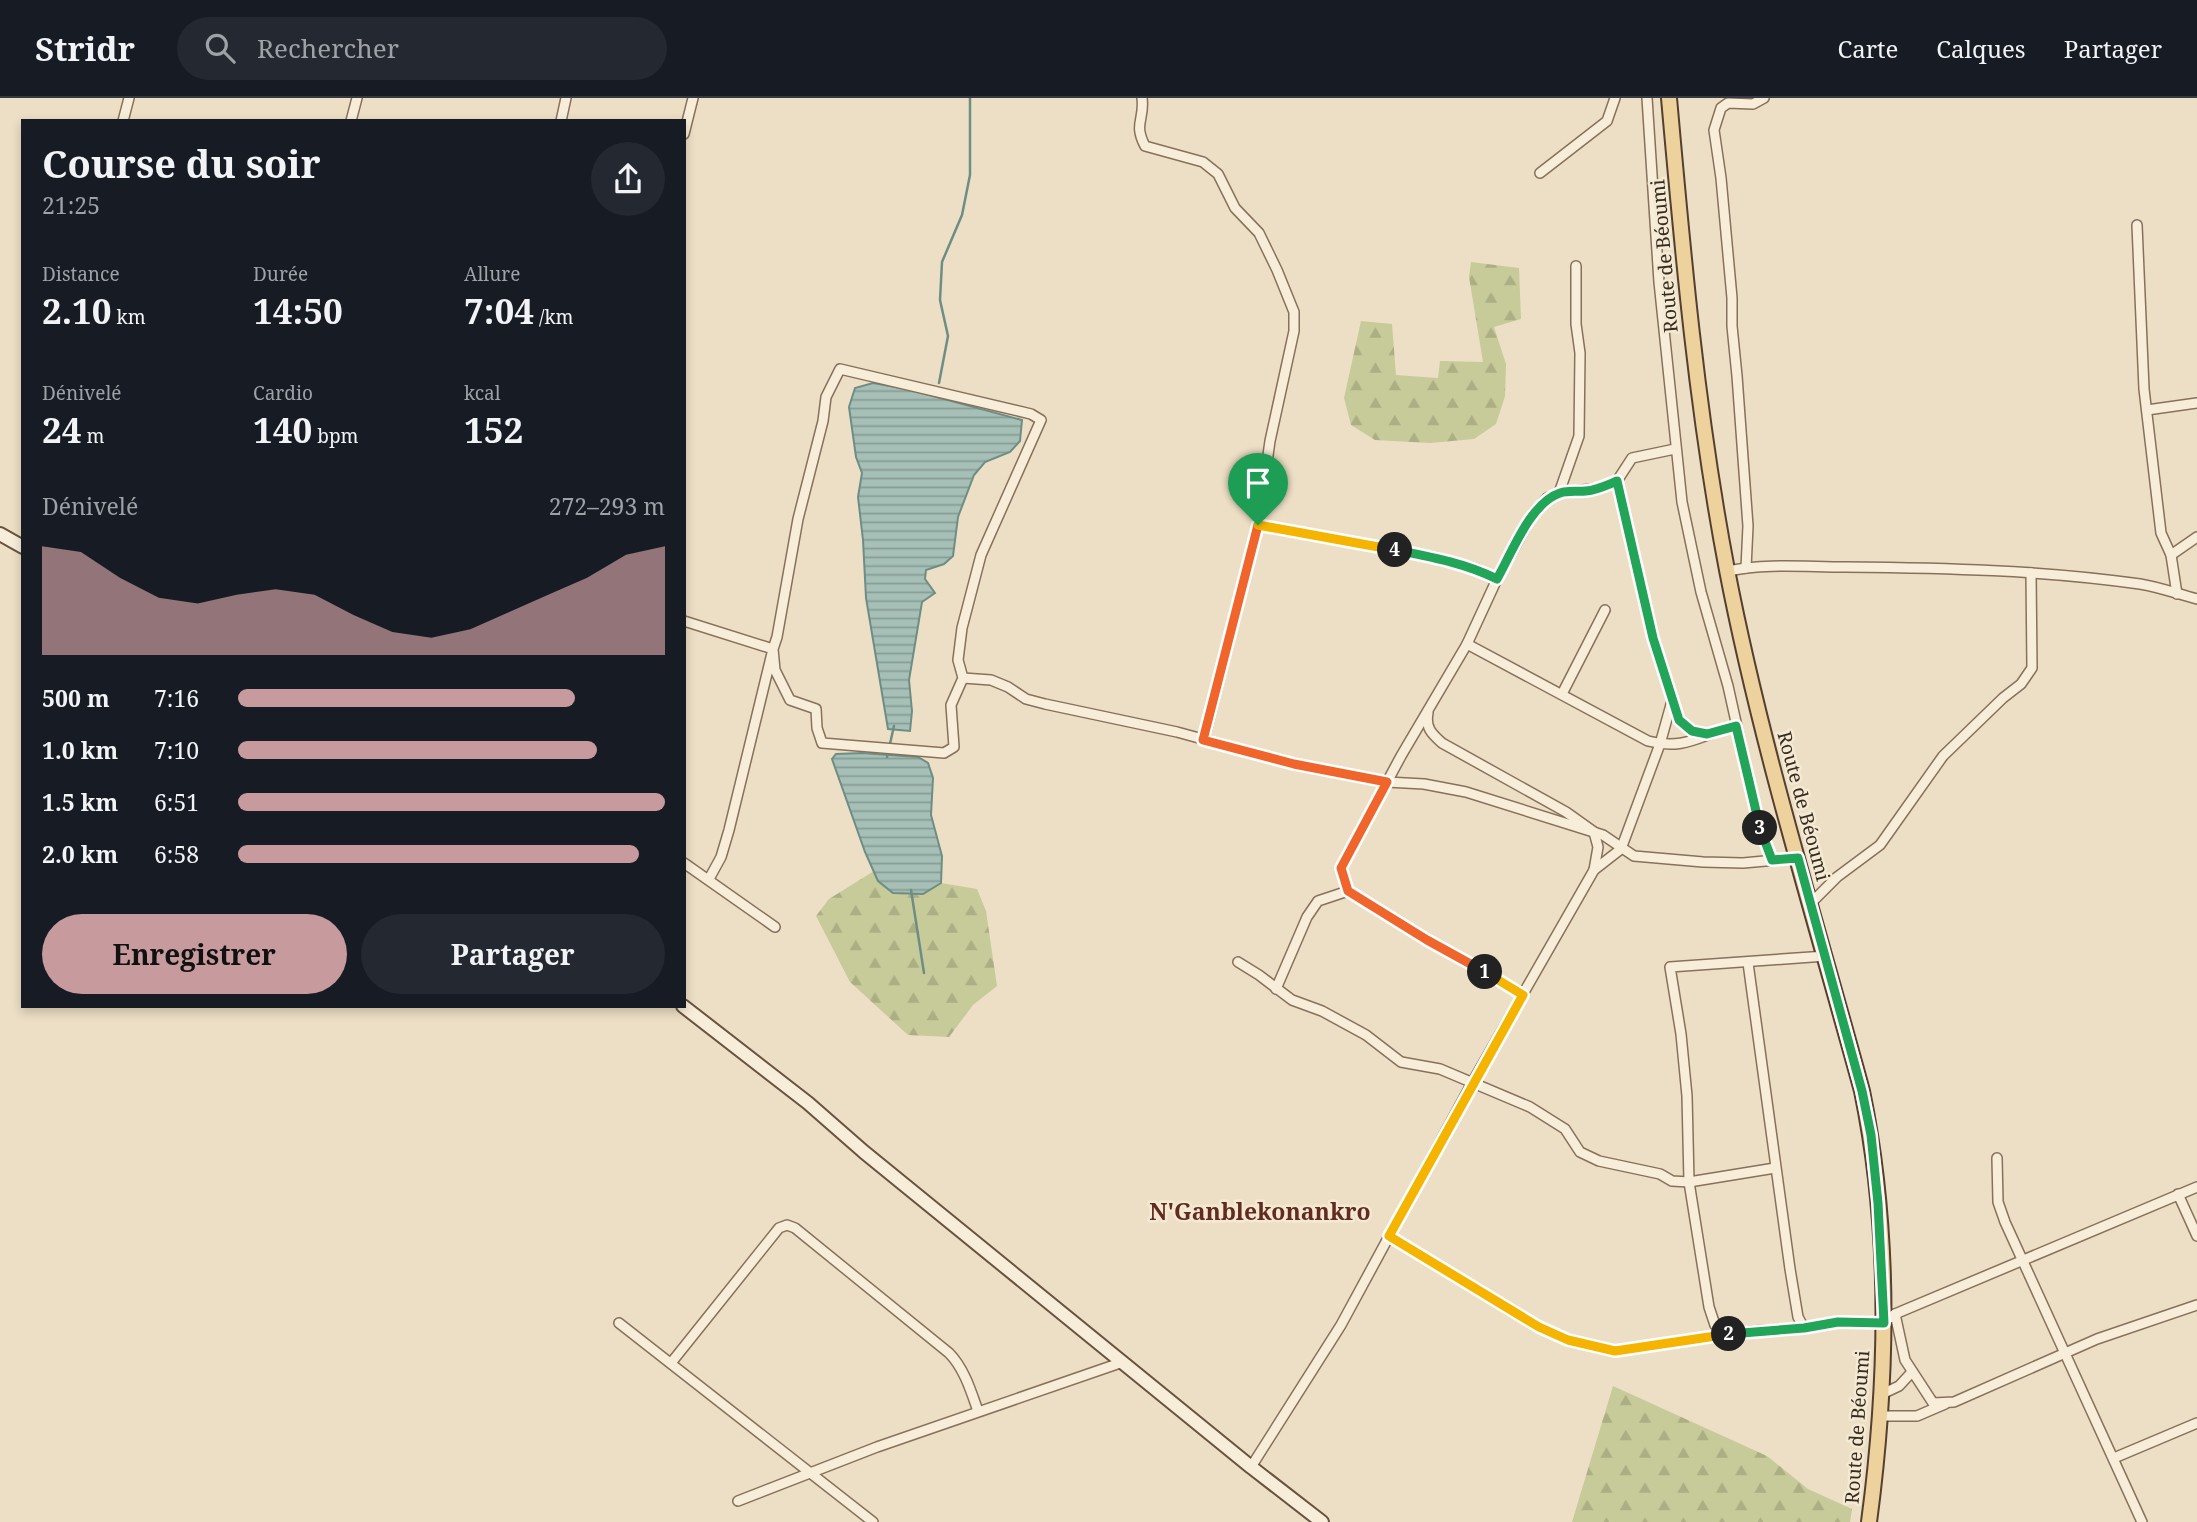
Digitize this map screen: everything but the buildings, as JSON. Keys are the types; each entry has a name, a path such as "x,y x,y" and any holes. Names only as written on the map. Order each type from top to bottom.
{"main road":[{"name":"Route de Béoumi","path":"1670,98 1689,317 1703,435 1728,571 1752,682 1862,1091 1871,1135 1889,1319 1869,1522"},
{"path":"0,534 21,546"},
{"path":"686,1008 808,1103 864,1152 1322,1522"}],"street":[{"path":"124,119 129,98"},
{"path":"352,119 357,98"},
{"path":"561,119 566,98"},
{"path":"686,126 693,98"},
{"path":"1142,98 1143,109 1138,132 1145,146 1203,162 1218,174 1236,208 1259,233 1278,270 1294,312 1294,331 1270,440 1258,525 1203,740"},
{"path":"1540,173 1607,121 1615,98"},
{"path":"1647,98 1659,282 1682,502 1701,592 1728,686 1756,812 1772,860"},
{"path":"1746,568 1748,526 1732,298 1714,130 1721,108 1728,103 1752,104 1764,98"},
{"path":"2137,225 2144,389 2161,533 2171,555 2177,594"},
{"path":"1559,493 1578,436 1580,353 1576,324 1576,266"},
{"path":"709,879 721,857 729,830 773,649 798,519 823,421 826,397 840,369 1031,414 1041,420 981,555 962,628 958,660 963,678 951,705 954,747 944,753 822,743 817,728 816,709 790,700 775,670 773,649"},
{"path":"2147,410 2197,403"},
{"path":"1523,995 1348,891 1341,868 1467,644 1497,579 1534,512 1547,498 1559,493 1600,488 1617,481 1632,458 1675,449"},
{"path":"1617,481 1653,638 1672,701 1679,720 1692,731 1707,734"},
{"path":"1258,525 1438,558 1477,569 1497,579"},
{"path":"2171,555 2197,537"},
{"path":"1728,571 1746,568 1888,566 1985,569 2142,584 2197,599"},
{"path":"1810,904 1837,877 1880,845 1943,756 2027,676 2032,668 2031,573"},
{"path":"1562,694 1605,610"},
{"path":"686,622 773,649"},
{"path":"1467,644 1630,733 1661,744 1680,745 1736,726"},
{"path":"963,678 991,680 1027,699 1045,704 1294,764 1387,782 1424,784 1466,792 1603,835 1634,856 1743,863 1798,858"},
{"path":"1594,870 1621,849 1661,744 1672,701"},
{"path":"1251,1467 1341,1325 1472,1083 1594,870 1598,848 1594,832 1566,812 1442,743 1430,732 1427,721 1429,708"},
{"path":"686,864 775,928"},
{"path":"1276,989 1307,918 1318,901 1348,891"},
{"path":"1725,1335 1715,1325 1709,1307 1689,1182 1687,1096 1681,1034 1670,967 1826,956"},
{"path":"1238,962 1292,1000 1322,1011 1366,1035 1401,1062 1440,1069 1530,1107 1565,1129 1580,1152 1590,1157 1660,1174 1672,1181 1689,1182 1775,1168"},
{"path":"1748,963 1796,1305 1804,1328"},
{"path":"1997,1158 1998,1202 2065,1355 2143,1522"},
{"path":"1389,1236 1539,1327 1568,1340 1615,1351 1725,1335 1889,1319 2197,1187"},
{"path":"2178,1194 2197,1236"},
{"path":"671,1363 779,1228 787,1226 795,1228 955,1359 970,1386 978,1411"},
{"path":"1881,1416 1917,1416 2065,1355 2097,1339 2197,1305"},
{"path":"1889,1319 1905,1360 1933,1403 1947,1404"},
{"path":"619,1323 873,1522"},
{"path":"738,1501 978,1411 1123,1362"},
{"path":"1882,1394 1899,1386 1912,1372"},
{"path":"2115,1458 2197,1423"}],"green space":[{"path":"1471,262 1519,268 1521,319 1494,327 1506,364 1505,396 1496,424 1474,439 1430,443 1375,440 1351,425 1344,398 1361,321 1392,324 1396,375 1438,378 1440,361 1483,362 1469,277"},
{"path":"874,871 878,881 923,894 941,883 977,889 986,911 997,986 973,1005 949,1037 908,1035 850,982 816,916 829,899"},
{"path":"1613,1386 1767,1456 1808,1489 1852,1509 1850,1522 1572,1522"}],"water":[{"path":"873,383 907,389 1022,420 1020,441 1010,452 985,462 974,475 958,517 953,556 944,564 926,570 925,579 935,593 922,602 909,680 912,711 910,731 888,729 866,598 858,497 862,473 856,457 849,407 855,388"},
{"path":"836,754 918,757 928,763 933,778 931,815 942,856 941,883 923,894 893,893 878,881 865,852 832,759"}],"waterway":[{"path":"939,383 948,336 940,300 942,262 962,215 970,175 970,98"},
{"path":"887,757 894,726"},
{"path":"911,890 924,973"}],"district":[{"name":"N'Ganblekonankro","path":"1260,1212"}],"route":[{"path":"1617,481 1653,638 1679,720 1692,731 1707,734 1736,726 1756,812 1772,860 1798,858 1862,1091 1871,1135 1878,1203 1884,1323 1838,1322 1615,1351 1568,1340 1539,1327 1389,1236 1523,995 1348,891 1341,868 1387,782 1294,764 1203,740 1258,525 1438,558 1477,569 1497,579 1534,512 1547,498 1573,490 1600,488 1617,481"}]}
